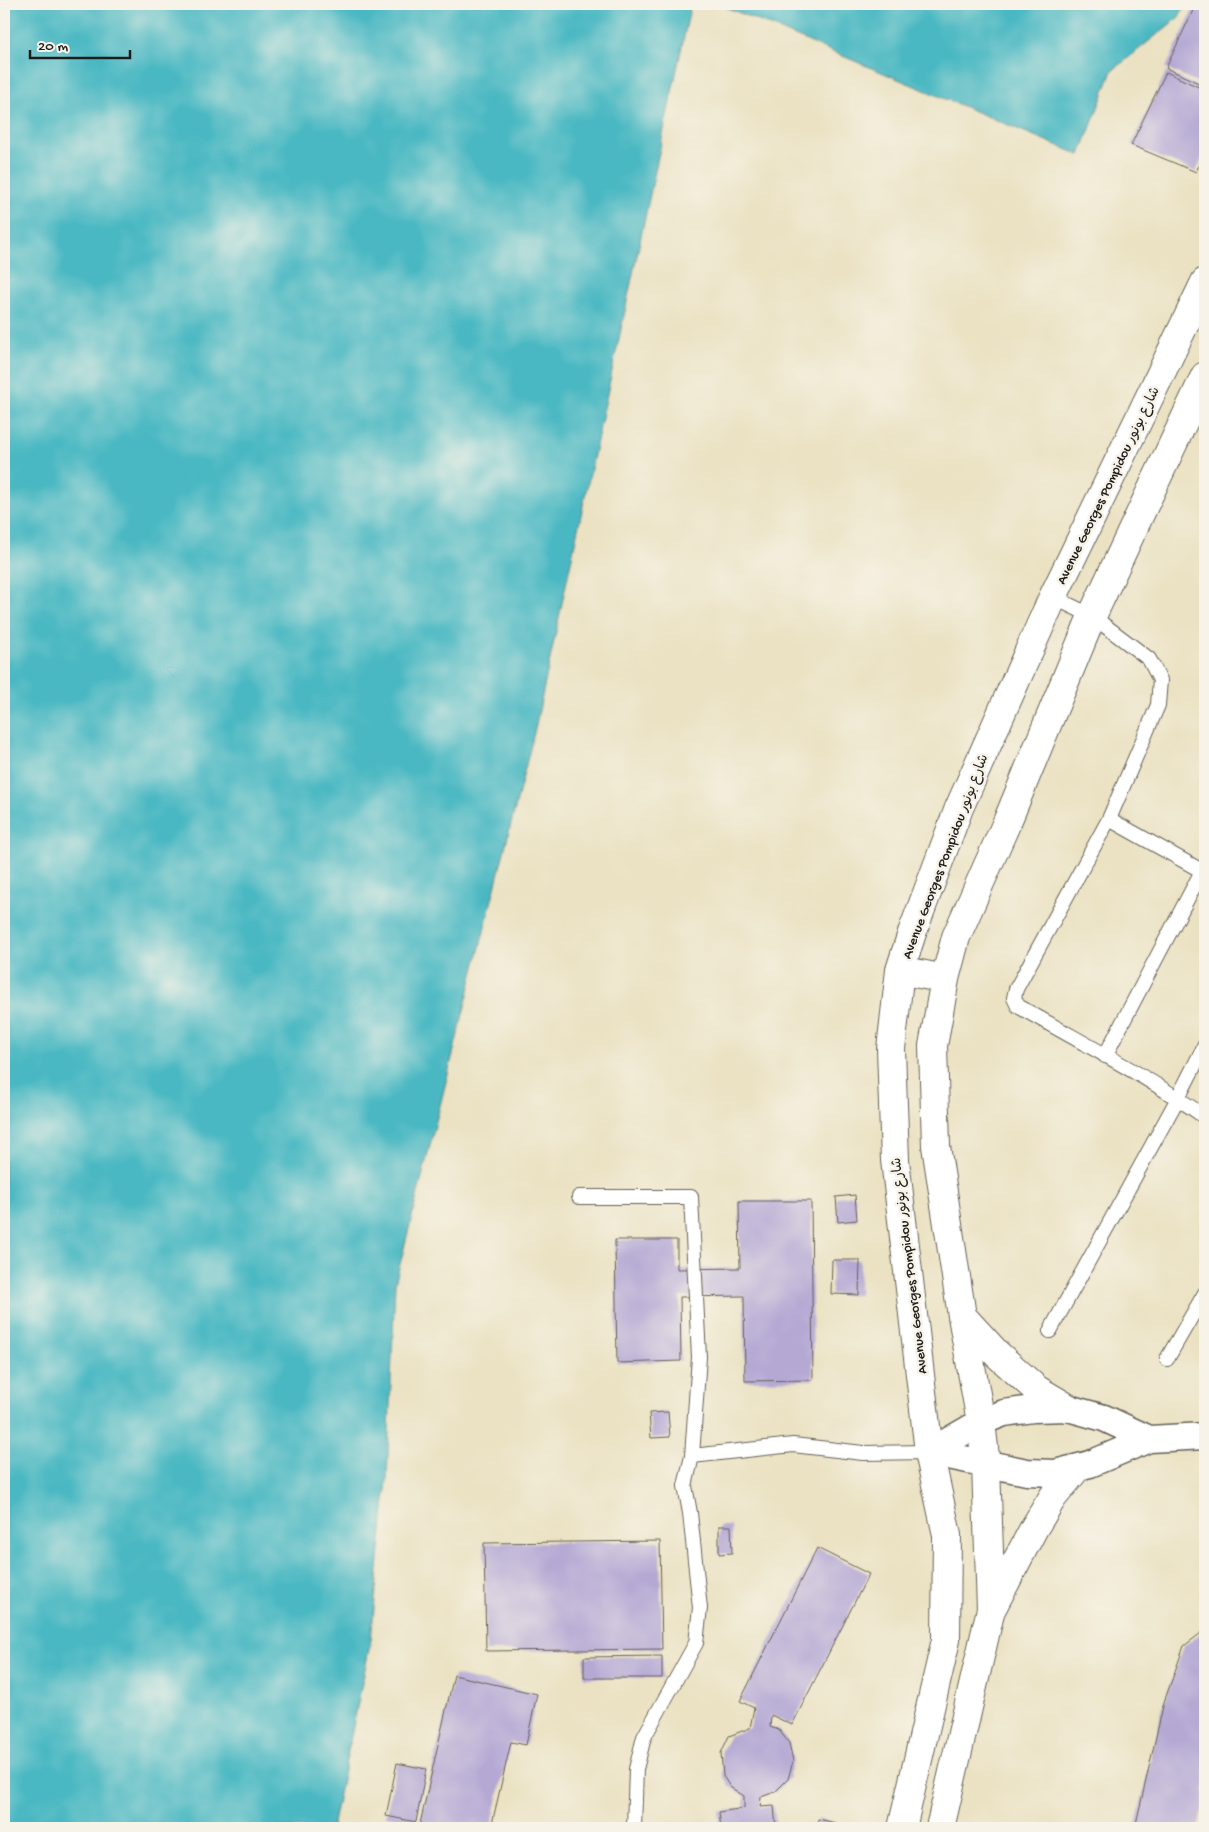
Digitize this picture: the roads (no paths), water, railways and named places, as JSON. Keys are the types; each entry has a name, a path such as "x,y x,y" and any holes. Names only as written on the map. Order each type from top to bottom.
{"main road":[{"name":"Avenue Georges Pompidou شارع بونور","path":"902,1828 946,1640 947,1535 930,1452 895,1160 891,1049 900,970 959,808 1053,597 1205,282"},
{"path":"991,1609 986,1464 981,1422 962,1316 936,1146 933,1046 945,979 956,937 1007,822 1092,616 1205,376"},
{"path":"900,970 945,979"},
{"path":"962,1316 997,1354 1036,1389 1068,1408"},
{"path":"940,1828 991,1609 1034,1528 1053,1497 1076,1468"}],"street":[{"path":"930,1452 981,1422 1004,1412 1033,1409 1068,1408 1104,1418 1148,1440"},
{"path":"930,1452 1027,1472 1055,1473 1114,1455 1148,1440 1205,1436"}],"lane":[{"path":"1053,597 1092,616 1149,659 1160,680 1158,705 1109,819 1016,989 1014,998 1018,1006 1178,1098 1205,1117"},
{"path":"1105,1056 1204,872 1109,819"},
{"path":"1050,1331 1178,1098 1205,1045"},
{"path":"579,1197 691,1197 699,1357 692,1456 684,1486 690,1512 700,1608 696,1642 644,1737 636,1769 634,1828"},
{"path":"1167,1359 1205,1293"},
{"path":"692,1456 793,1444 863,1453 930,1452"}],"water":[{"path":"4,4 691,4 535,729 395,1284 387,1480 371,1640 332,1828 4,1828"},
{"path":"718,4 1185,4 1179,17 1112,71 1080,155"}]}
